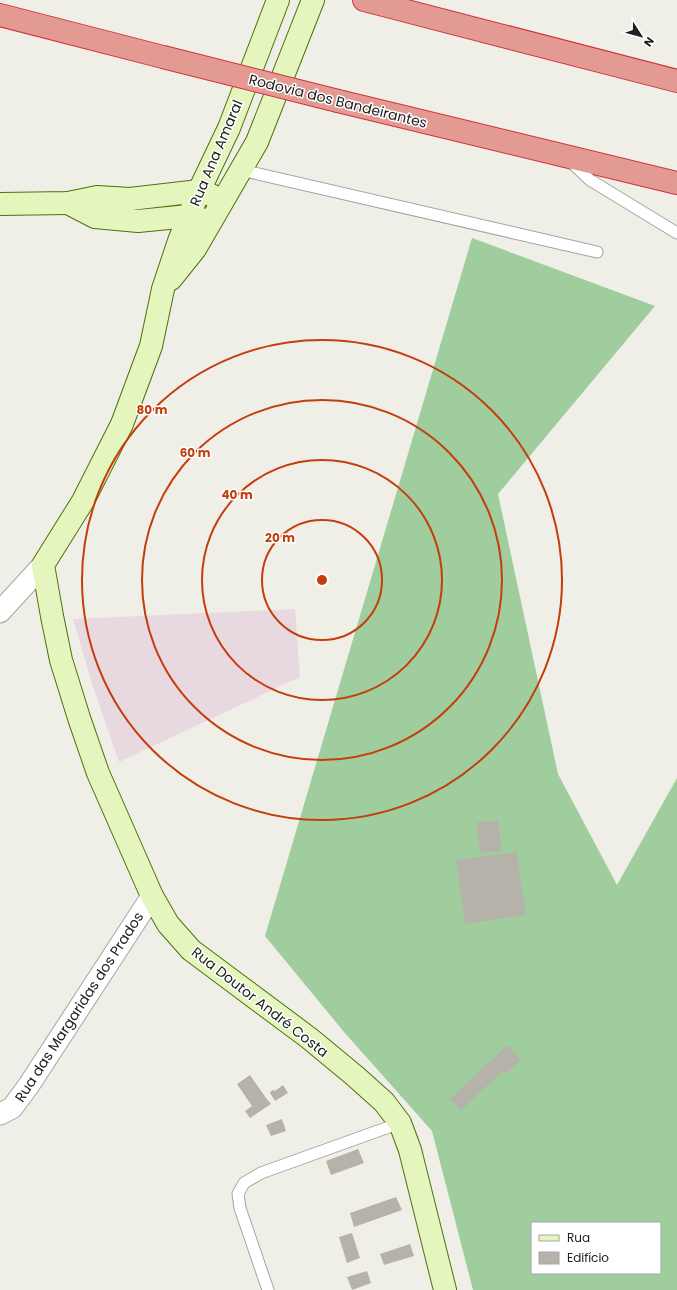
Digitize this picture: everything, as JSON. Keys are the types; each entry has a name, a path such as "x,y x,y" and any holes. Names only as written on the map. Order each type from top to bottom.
{"highway":[{"path":"372,2 677,81"},
{"name":"Rodovia dos Bandeirantes","path":"0,15 338,101 677,183"}],"street":[{"name":"Rua Ana Amaral","path":"43,565 83,501 122,424 151,346 163,289 179,240 199,191 229,128 278,0"},
{"name":"Rua Ana Amaral","path":"163,289 195,249 257,142 313,0"},
{"path":"0,204 68,203 97,197 130,199 199,191 223,200"},
{"path":"68,203 95,217 138,221 189,216 211,221"},
{"path":"0,612 43,565"},
{"name":"Rua Doutor André Costa","path":"43,565 61,660 79,718 98,774 152,896 168,924 191,950 309,1038 355,1076 384,1102 400,1123 410,1150 445,1290"},
{"name":"Rua das Margaridas dos Prados","path":"0,1114 12,1108 29,1085 152,896"}],"lane":[{"path":"566,156 590,180 677,233"},
{"path":"241,170 597,252"},
{"path":"268,1290 240,1208 238,1194 244,1183 261,1173 400,1123"}],"shaded area":[{"path":"295,609 300,677 119,762 93,687 73,619"}],"green space":[{"path":"472,238 655,306 498,494 558,774 617,885 677,778 677,1290 473,1290 432,1131 344,1032 265,936"}],"building":[{"path":"498,820 502,851 480,853 476,823"},
{"path":"517,852 526,915 465,924 456,860"},
{"path":"507,1045 521,1060 506,1074 503,1071 461,1110 450,1099"},
{"path":"250,1075 271,1104 250,1118 245,1111 252,1106 237,1084"},
{"path":"283,1085 288,1093 275,1101 270,1092 273,1090 275,1091"},
{"path":"282,1119 286,1131 271,1136 266,1125"},
{"path":"358,1149 364,1163 331,1175 326,1161"},
{"path":"396,1197 402,1210 354,1227 350,1213"},
{"path":"352,1233 360,1258 347,1263 339,1237"},
{"path":"410,1244 414,1256 384,1265 380,1254"},
{"path":"367,1271 371,1283 352,1290 347,1277"}]}
